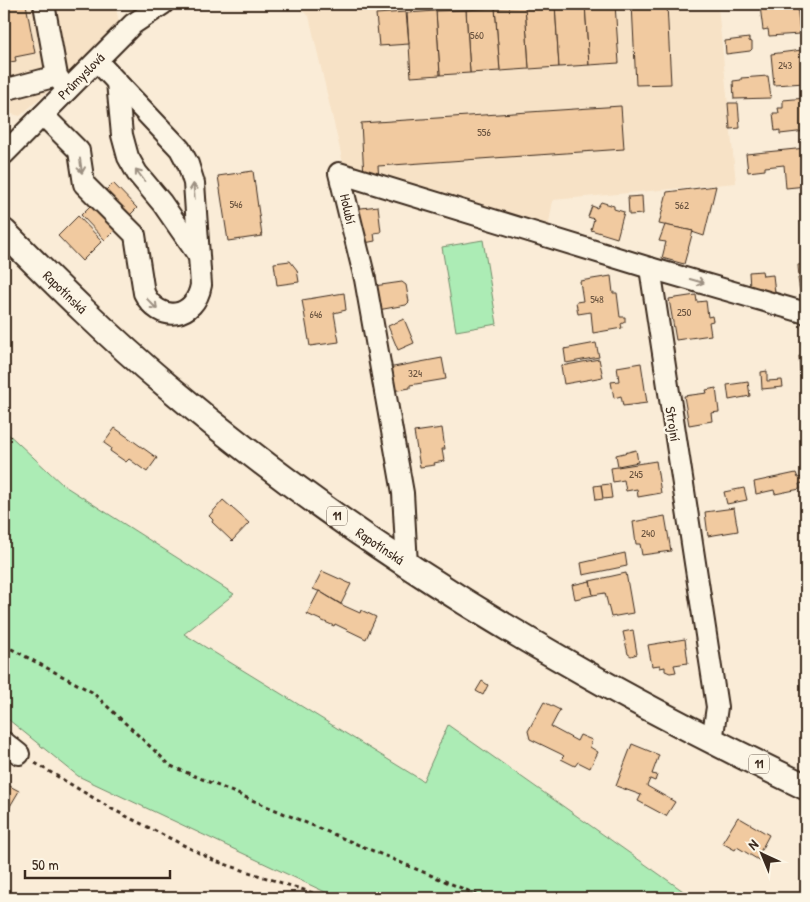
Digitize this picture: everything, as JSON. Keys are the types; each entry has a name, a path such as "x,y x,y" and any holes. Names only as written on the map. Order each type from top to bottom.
{"main road":[{"name":"Rapotínská","path":"4,232 78,306 164,384 285,479 375,544 477,610 566,663 712,741 806,787"}],"street":[{"path":"4,90 62,83 44,4"},
{"name":"Průmyslová","path":"4,154 43,116 62,83 97,61 133,24 162,4"},
{"path":"43,116 79,151 84,184 135,235 144,293 148,301 154,308 170,314 188,309 195,302 201,285 194,183 188,164 180,149 97,61"},
{"path":"117,82 122,135 128,158 137,173 162,202 199,257"},
{"name":"Holubí","path":"407,565 403,492 365,278 339,173 650,268"},
{"path":"650,268 806,313"},
{"name":"Strojní","path":"650,268 716,708 712,741"}],"path":[{"path":"4,645 92,692 171,766 484,898"},
{"path":"11,748 112,809 215,861 328,898"}],"shaded area":[{"path":"4,4 115,4 120,27 20,116 4,112"},
{"path":"292,4 740,4 718,7 736,183 553,200 548,229 345,171 309,16"}],"green space":[{"path":"483,240 497,324 456,331 442,247"},
{"path":"4,430 63,485 234,594 184,634 423,781 448,725 693,898 338,898 78,776 4,716"}],"building":[{"path":"4,4 26,4 35,53 15,57 16,61 4,63"},
{"path":"555,4 559,67 529,69 525,6"},
{"path":"555,4 585,4 589,65 559,67"},
{"path":"585,4 615,4 619,63 589,65"},
{"path":"632,4 667,4 671,84 636,85"},
{"path":"797,4 800,34 769,36 768,29 763,30 760,6"},
{"path":"525,6 529,69 500,71 495,8"},
{"path":"495,8 500,71 470,73 466,10"},
{"path":"466,10 470,73 440,75 436,11"},
{"path":"436,11 440,75 411,77 407,13"},
{"path":"406,12 409,44 379,46 376,14"},
{"path":"749,38 749,41 752,42 752,49 750,51 726,54 725,41"},
{"path":"802,50 805,83 774,85 771,54"},
{"path":"768,76 771,98 734,99 733,81 741,80 741,78"},
{"path":"806,98 806,131 780,134 780,130 775,131 773,113 779,113 778,108 783,108 783,100"},
{"path":"728,103 738,103 740,128 730,129"},
{"path":"621,106 624,149 378,166 379,180 364,176 361,123"},
{"path":"806,148 806,186 786,188 784,165 765,167 765,170 748,172 746,154"},
{"path":"253,171 262,236 228,241 218,176"},
{"path":"113,183 137,208 105,240 81,215"},
{"path":"716,186 704,236 693,231 659,224 667,192"},
{"path":"642,196 643,214 629,215 628,197"},
{"path":"601,202 614,206 614,209 624,212 617,238 591,230 594,219 588,217 592,206 597,208"},
{"path":"378,206 381,232 374,233 375,241 359,244 353,209"},
{"path":"78,216 102,241 82,261 58,236"},
{"path":"665,225 693,231 684,264 662,258 666,242 659,241"},
{"path":"290,261 297,270 299,282 277,285 274,263"},
{"path":"806,264 806,300 801,300 798,265"},
{"path":"762,271 763,276 773,275 775,293 762,290 762,288 750,288 749,272"},
{"path":"611,276 613,293 617,293 620,317 625,317 625,322 621,324 622,328 593,333 591,312 578,314 576,302 583,301 580,281"},
{"path":"402,282 406,285 409,302 406,305 378,310 374,286"},
{"path":"344,293 346,310 334,313 339,342 310,346 302,300"},
{"path":"696,295 697,302 706,301 708,317 712,316 713,321 709,322 711,335 676,340 669,299"},
{"path":"404,319 414,343 398,350 388,326"},
{"path":"596,343 599,357 566,363 564,349"},
{"path":"806,355 806,383 801,384 799,356"},
{"path":"442,358 446,379 410,385 410,388 392,391 388,368"},
{"path":"599,359 603,377 564,384 561,366"},
{"path":"641,363 647,403 623,406 621,396 614,398 611,382 619,381 617,367"},
{"path":"767,371 767,381 782,380 783,387 762,389 761,372"},
{"path":"748,382 750,396 729,400 727,385"},
{"path":"716,388 719,412 711,413 712,421 689,425 684,396 707,393 706,390"},
{"path":"115,428 157,458 147,472 129,459 126,462 110,451 111,448 104,443"},
{"path":"442,428 445,449 442,449 444,461 434,463 435,465 420,467 414,432"},
{"path":"636,450 638,462 618,466 616,455"},
{"path":"656,461 661,493 638,497 637,489 626,491 624,480 613,482 611,468"},
{"path":"796,473 798,478 806,476 806,482 799,484 800,489 775,494 774,490 756,494 754,482"},
{"path":"610,484 612,498 603,499 601,485"},
{"path":"601,485 603,499 596,500 594,486"},
{"path":"744,488 747,500 727,504 724,492"},
{"path":"223,500 249,523 232,541 212,522 213,520 209,516"},
{"path":"734,508 738,531 708,536 705,512"},
{"path":"665,516 671,551 642,555 640,544 636,544 633,522"},
{"path":"625,553 627,566 583,575 581,563"},
{"path":"322,571 351,584 341,604 313,589"},
{"path":"626,573 633,613 611,617 605,593 593,595 590,581"},
{"path":"590,581 593,595 575,599 572,585"},
{"path":"319,591 340,604 360,613 361,610 376,617 366,639 335,624 334,626 307,614"},
{"path":"633,630 637,654 631,656 628,654 623,632"},
{"path":"685,639 688,663 674,665 676,672 670,673 665,671 665,667 660,668 660,665 652,666 648,645"},
{"path":"482,681 488,685 483,695 476,691"},
{"path":"544,702 560,710 551,727 577,741 580,735 592,740 590,747 598,752 590,768 578,762 575,766 561,759 564,756 561,754 530,739 528,731"},
{"path":"632,744 659,755 652,774 657,775 655,781 650,779 647,786 675,802 666,816 638,801 641,795 616,786"},
{"path":"4,783 19,791 9,808 4,805"},
{"path":"738,817 769,835 760,852 766,856 762,862 737,847 735,850 722,843"}]}
